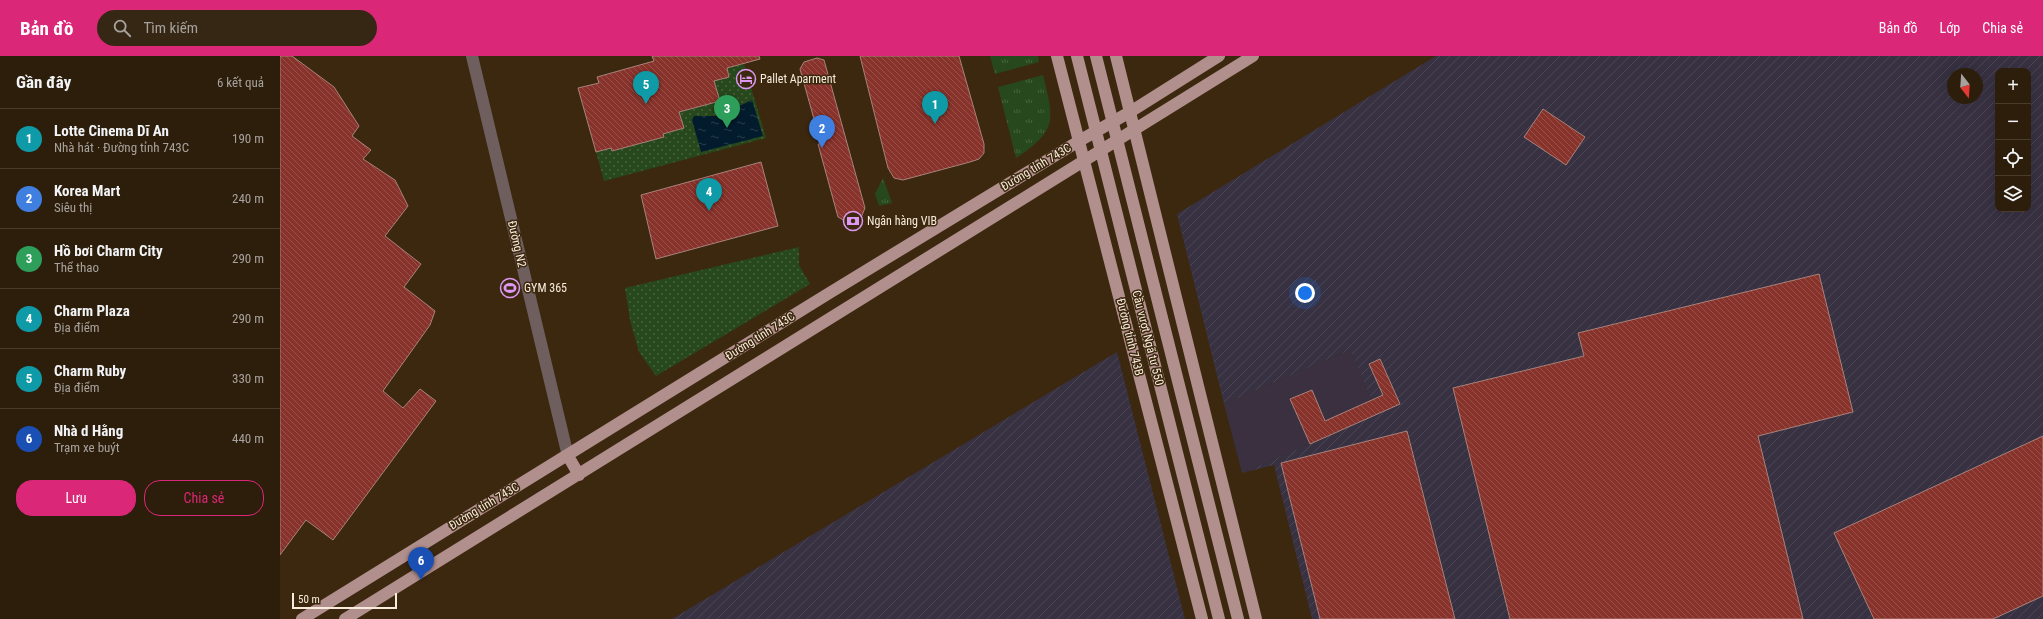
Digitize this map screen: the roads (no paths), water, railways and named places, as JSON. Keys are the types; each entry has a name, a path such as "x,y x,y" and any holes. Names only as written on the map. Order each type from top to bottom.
{"main road":[{"name":"Đường tỉnh 743B","path":"1057,56 1202,619"},
{"name":"Cầu vượt Ngã tư 550","path":"1077,56 1219,619"},
{"name":"Cầu vượt Ngã tư 550","path":"1096,56 1238,619"},
{"path":"1116,56 1256,619"},
{"name":"Đường tỉnh 743C","path":"302,619 851,280 1079,141 1130,112 1219,56"},
{"name":"Đường tỉnh 743C","path":"344,619 579,475 1084,159 1253,56"},
{"path":"851,280 862,298"},
{"path":"568,456 579,475"}],"street":[{"name":"Đường N2","path":"472,56 568,456"}],"water":[{"path":"752,100 763,136 701,152 692,120 694,116 718,116"}],"place":[{"name":"Pallet Aparment","path":"746,79"},
{"name":"Charm Ruby","path":"646,104"},
{"name":"Lotte Cinema Dĩ An","path":"935,124"},
{"name":"Hồ bơi Charm City","path":"727,128"},
{"name":"Korea Mart","path":"822,148"},
{"name":"Charm Plaza","path":"709,211"},
{"name":"Ngân hàng VIB","path":"853,221"},
{"name":"GYM 365","path":"510,288"},
{"name":"Nhà d Hằng","path":"421,580"}]}
